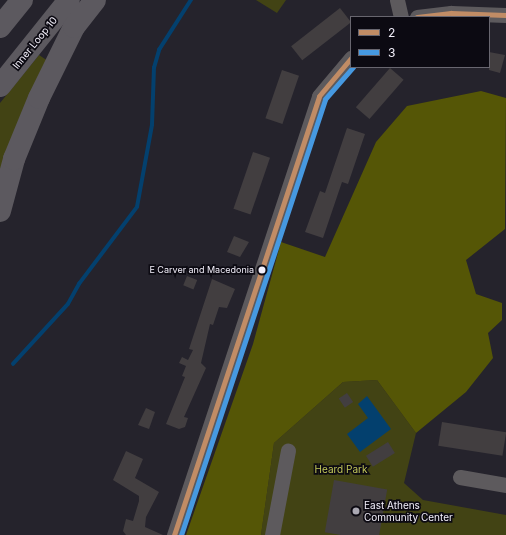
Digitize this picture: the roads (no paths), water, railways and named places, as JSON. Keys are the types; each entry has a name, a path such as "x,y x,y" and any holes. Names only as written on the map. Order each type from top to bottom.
{"highway":[{"path":"0,27 22,0"},
{"name":"Inner Loop 10","path":"0,86 69,0"},
{"path":"0,211 14,159 39,98 74,27 95,0"}],"street":[{"path":"397,0 401,16"},
{"path":"426,16 451,13 506,15"},
{"path":"174,535 319,96 350,59"},
{"path":"272,535 288,450"},
{"path":"460,477 506,485"}],"water":[{"path":"367,396 391,429 360,452 347,434 368,418 358,404"}],"waterway":[{"path":"13,364 68,304 79,284 137,207 152,125 154,68 159,50 191,0"}],"place":[{"name":"E Carver and Macedonia","path":"262,270"},
{"name":"East Athens Community Center","path":"356,511"}],"park label":[{"name":"Heard Park","path":"341,470"}]}
